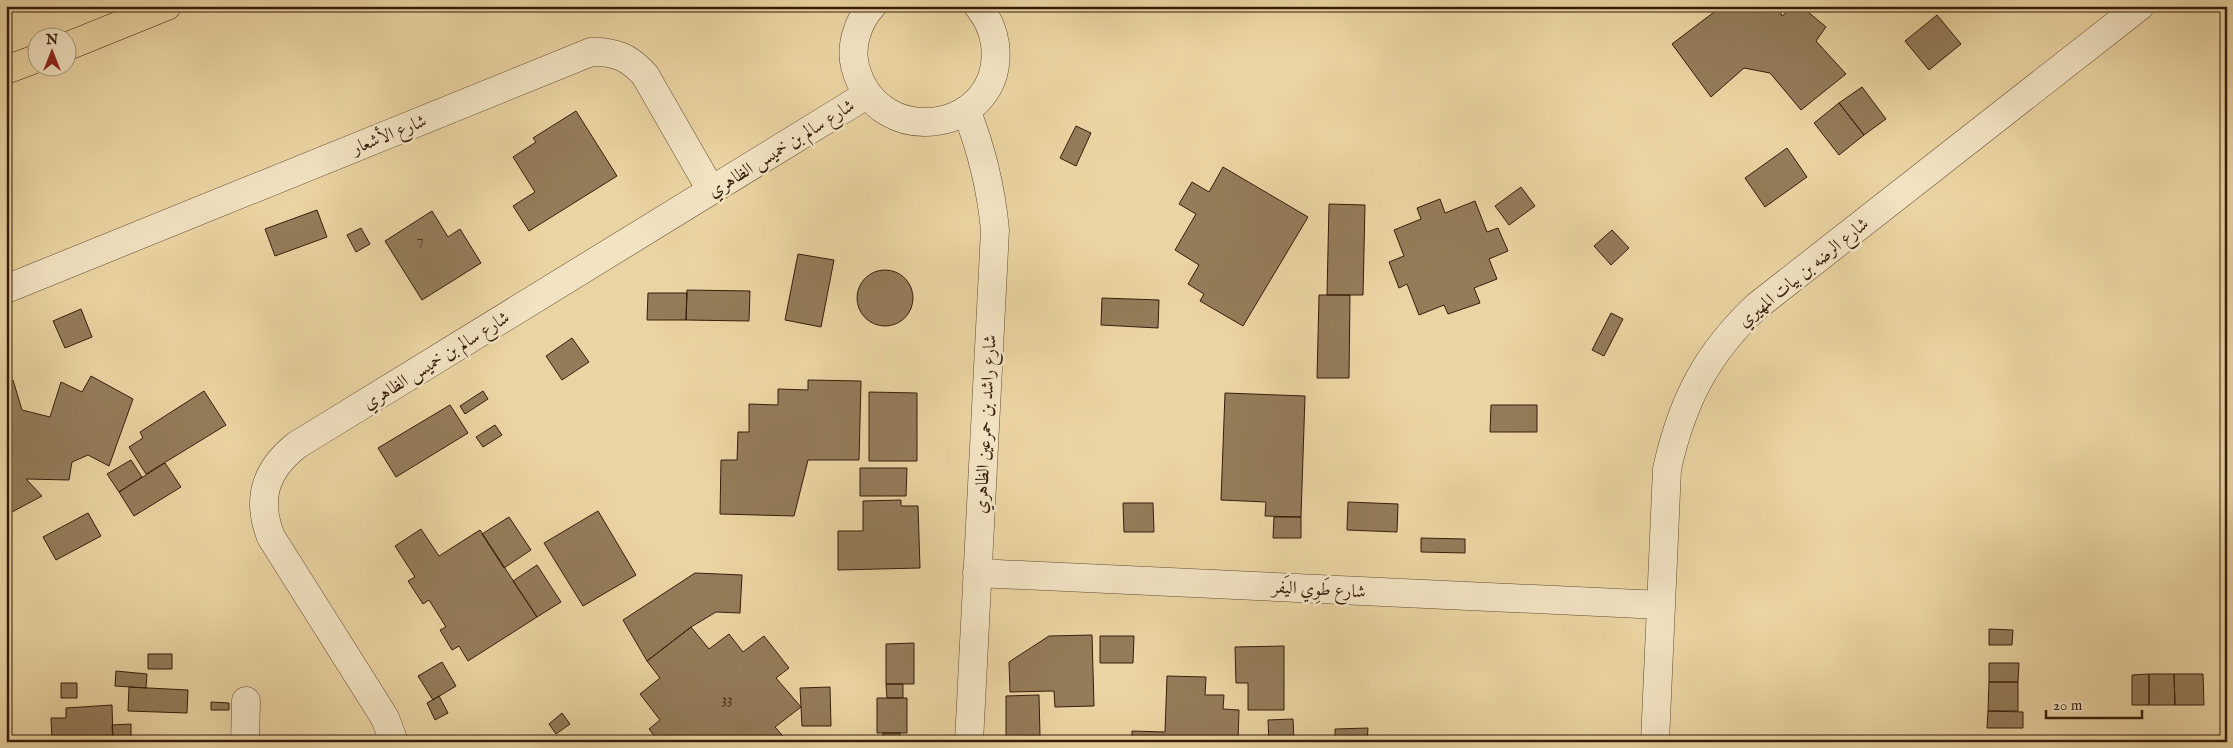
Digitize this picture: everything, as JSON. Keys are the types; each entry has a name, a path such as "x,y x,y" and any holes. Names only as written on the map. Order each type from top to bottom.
{"highway":[{"path":"78,42 167,6"},
{"path":"6,70 28,62"}],"street":[{"path":"872,6 854,18 854,63 859,80 880,108 896,117 914,123 932,123 950,119 966,110 982,95 992,76 996,54 993,33 985,8"},
{"name":"شارع الرضه بن بيات المهيري","path":"1654,742 1664,500 1667,469 1674,438 1684,408 1697,379 1734,328 1757,306 2140,6"},
{"name":"شارع الأشعار","path":"6,289 591,52 616,53 637,66 645,75 712,190"},
{"name":"شارع سالم بن خميس الظاهري","path":"394,742 384,718 271,537 266,522 264,506 265,490 273,471 286,454 297,445 868,94"},
{"name":"شارع راشد بن حمرعين الظاهري","path":"966,110 978,139 986,169 994,230 968,742"},
{"name":"شارع طَوِي اليَفر","path":"978,573 1661,605"},
{"path":"245,742 246,701"}],"building":[{"path":"1722,6 1748,6 1754,13 1758,6 1778,6 1782,16 1794,6 1801,6 1826,27 1816,41 1846,74 1801,110 1770,73 1744,68 1711,97 1672,44"},
{"path":"1937,15 1961,44 1929,70 1905,41"},
{"path":"1862,87 1886,119 1864,135 1839,103"},
{"path":"1839,103 1864,135 1839,155 1814,123"},
{"path":"576,111 617,176 529,231 513,206 535,192 513,157 536,142 533,138"},
{"path":"1076,126 1091,133 1076,166 1060,158"},
{"path":"1787,148 1807,177 1765,207 1745,178"},
{"path":"1223,167 1308,217 1243,326 1200,301 1204,294 1188,284 1199,265 1175,250 1196,214 1179,204 1192,182 1209,192"},
{"path":"1521,187 1535,206 1509,225 1495,206"},
{"path":"1440,199 1445,213 1475,201 1487,232 1498,228 1508,251 1489,259 1497,279 1474,288 1480,303 1448,314 1444,305 1419,315 1407,284 1399,288 1389,262 1404,256 1394,230 1421,219 1417,208"},
{"path":"1329,204 1365,205 1363,295 1327,295"},
{"path":"317,210 327,237 275,256 265,229"},
{"path":"432,211 448,237 460,229 481,263 422,300 385,241"},
{"path":"361,228 370,244 356,252 347,235"},
{"path":"1612,230 1629,248 1611,265 1594,246"},
{"path":"798,254 834,260 821,327 785,320"},
{"path":"885,270 900,275 908,283 913,298 908,313 900,321 885,326 870,321 862,313 857,298 862,283 870,275"},
{"path":"687,290 750,291 749,321 686,320"},
{"path":"648,293 687,293 686,320 647,320"},
{"path":"1319,295 1350,295 1349,378 1317,378"},
{"path":"1102,298 1159,300 1158,328 1101,325"},
{"path":"81,309 92,337 65,348 53,321"},
{"path":"1611,313 1623,319 1604,356 1592,350"},
{"path":"572,338 589,362 562,380 546,356"},
{"path":"91,376 133,399 109,466 88,455 72,462 69,480 26,479 42,496 12,512 6,510 6,383 13,380 22,410 50,417 61,382 82,392"},
{"path":"808,380 861,381 859,460 808,460 794,516 720,514 721,460 737,460 738,432 749,432 749,404 778,405 778,389 808,390"},
{"path":"204,391 226,425 146,474 129,447 143,438 140,432"},
{"path":"483,391 488,399 465,414 460,406"},
{"path":"869,392 917,393 917,461 869,461"},
{"path":"1225,393 1305,396 1301,517 1265,516 1266,502 1221,500"},
{"path":"450,405 468,433 396,477 378,448"},
{"path":"1491,405 1537,405 1537,432 1490,432"},
{"path":"495,425 502,435 483,447 476,437"},
{"path":"131,460 142,477 119,492 107,474"},
{"path":"165,463 181,487 134,516 119,492"},
{"path":"860,468 907,468 906,496 860,496"},
{"path":"901,500 901,506 918,506 920,568 838,570 838,531 863,531 863,501"},
{"path":"1348,502 1398,504 1397,532 1347,530"},
{"path":"1123,503 1153,503 1154,532 1124,532"},
{"path":"598,511 636,575 583,606 544,543"},
{"path":"88,513 101,536 56,560 43,537"},
{"path":"509,517 531,550 504,568 482,534"},
{"path":"1274,517 1301,517 1301,538 1273,538"},
{"path":"421,529 439,556 480,530 537,617 468,661 459,646 452,650 440,630 446,627 429,600 423,604 408,581 415,577 395,546"},
{"path":"1421,538 1465,539 1465,553 1421,552"},
{"path":"537,565 561,602 537,617 513,581"},
{"path":"695,573 742,575 740,613 716,612 691,627 647,661 623,620"},
{"path":"691,627 709,649 729,634 743,652 764,636 789,668 776,678 801,707 775,727 788,742 659,742 649,729 660,720 640,694 660,678 647,661"},
{"path":"1989,629 2013,630 2012,645 1989,645"},
{"path":"1092,635 1094,706 1055,707 1054,691 1010,692 1009,662 1049,636"},
{"path":"1100,636 1134,636 1133,663 1100,663"},
{"path":"914,643 914,684 886,684 886,644"},
{"path":"1284,646 1284,710 1248,710 1248,683 1236,683 1235,647"},
{"path":"148,654 172,654 172,669 148,669"},
{"path":"442,662 456,686 433,700 418,676"},
{"path":"1989,663 2019,663 2018,682 1989,682"},
{"path":"6,671 8,671 7,716 6,716"},
{"path":"116,671 147,674 146,688 115,686"},
{"path":"2149,674 2174,674 2175,705 2149,705"},
{"path":"2149,674 2149,705 2132,705 2132,675"},
{"path":"2174,674 2203,674 2204,705 2175,705"},
{"path":"1167,676 1206,677 1205,695 1224,695 1223,709 1239,710 1238,741 1258,742 1132,742 1132,731 1165,732"},
{"path":"1989,682 2018,682 2018,711 1988,711"},
{"path":"61,683 77,683 77,698 61,698"},
{"path":"886,684 903,684 903,698 887,698"},
{"path":"129,687 188,690 187,713 128,711"},
{"path":"830,687 831,726 802,726 800,688"},
{"path":"1039,695 1040,736 1006,737 1006,696"},
{"path":"439,696 448,713 435,720 427,703"},
{"path":"877,698 907,698 907,733 877,733"},
{"path":"211,702 229,703 229,710 211,710"},
{"path":"112,705 113,742 38,742 52,740 51,718 66,718 66,708"},
{"path":"1988,711 2023,712 2023,728 1987,728"},
{"path":"562,713 570,724 556,734 549,724"},
{"path":"1293,719 1294,742 1269,742 1268,720"},
{"path":"131,724 131,742 113,742 112,725"},
{"path":"1368,728 1367,742 1335,742 1335,729"},
{"path":"883,733 900,733 900,742 883,742"},
{"path":"1033,736 1033,742 1002,742 1002,737"},
{"path":"2071,738 2184,740 2184,742 2071,742"}]}
